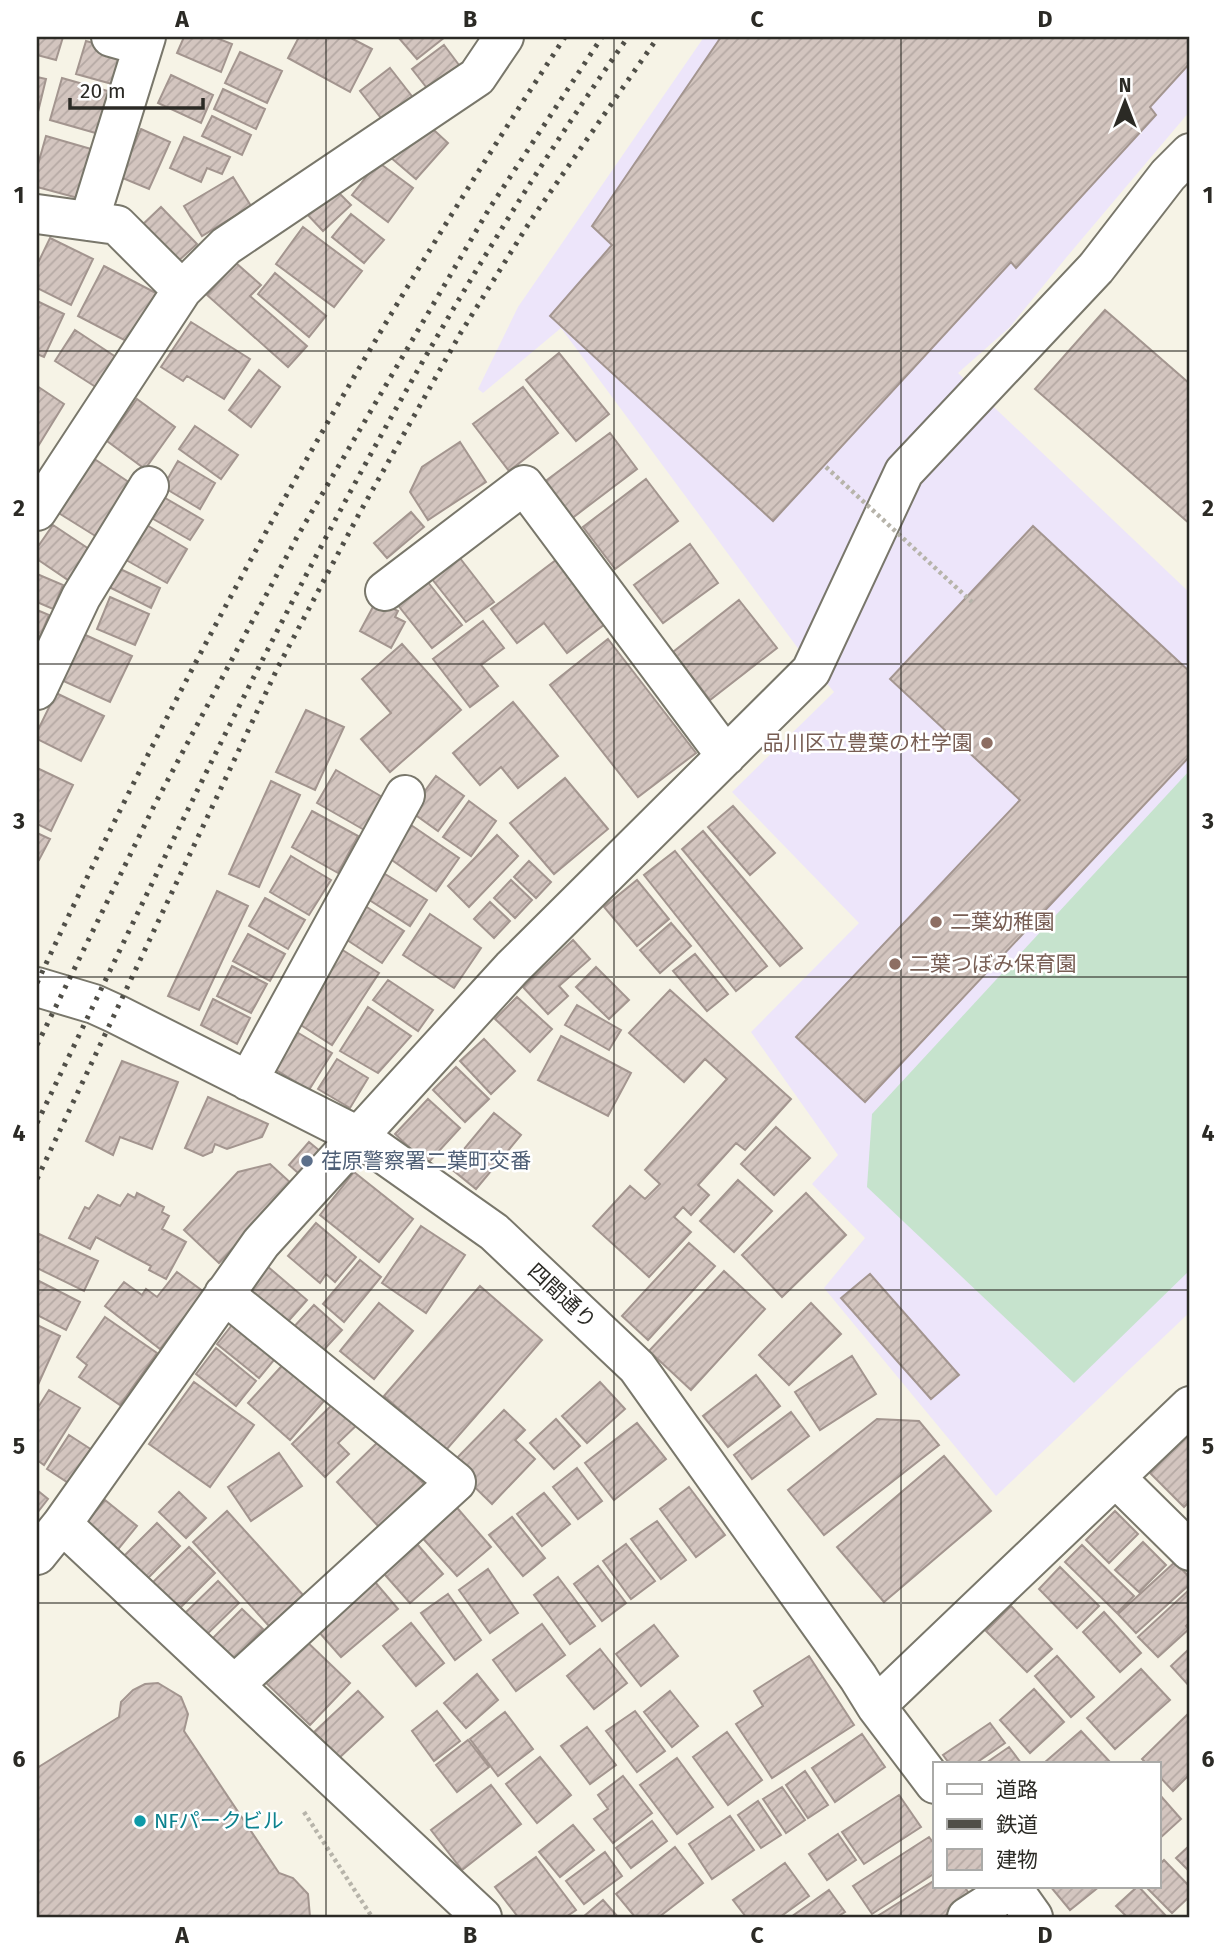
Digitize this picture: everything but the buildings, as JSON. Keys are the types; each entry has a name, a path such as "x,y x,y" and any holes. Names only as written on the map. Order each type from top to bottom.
{"street":[{"path":"37,510 182,290 226,246 477,77 504,37"},
{"path":"89,221 134,40"},
{"path":"37,1555 62,1524 261,1243 512,968 811,671 904,472 1183,174"},
{"path":"37,214 117,225 182,290"},
{"path":"385,591 524,485 726,755"},
{"path":"37,690 81,597 149,486"},
{"path":"248,1081 405,795"},
{"name":"四間通り","path":"37,987 94,1004 116,1014 358,1136 494,1232 637,1367 876,1706 933,1781"},
{"path":"224,1294 456,1482 234,1685"},
{"path":"876,1706 1190,1406"},
{"path":"1116,1478 1190,1551"},
{"path":"62,1524 482,1917"},
{"path":"967,1917 1019,1897"}],"path":[{"path":"826,467 972,602"}],"shaded area":[{"name":"品川区立豊葉の杜学園","path":"704,37 1190,37 1190,111 1010,327 958,373 1190,593 1190,1312 996,1496 824,1288 865,1238 812,1184 838,1155 751,1032 859,923 732,792 834,692 797,647 561,328 483,393 478,389 518,307"}],"green space":[{"path":"1190,770 1190,1270 1074,1383 867,1187 872,1114"}],"railway":[{"path":"37,983 156,740 283,501 420,266 565,37"},
{"path":"37,1045 155,804 297,537 489,209 602,37"},
{"path":"37,1123 239,705 383,431 460,297 542,165 628,37"},
{"path":"37,1179 278,667 359,514 460,334 531,220 658,37"}],"place":[{"name":"品川区立豊葉の杜学園","path":"987,743"},
{"name":"二葉幼稚園","path":"936,922"},
{"name":"二葉つぼみ保育園","path":"895,964"},
{"name":"荏原警察署二葉町交番","path":"307,1161"},
{"name":"NFパークビル","path":"140,1821"}]}
